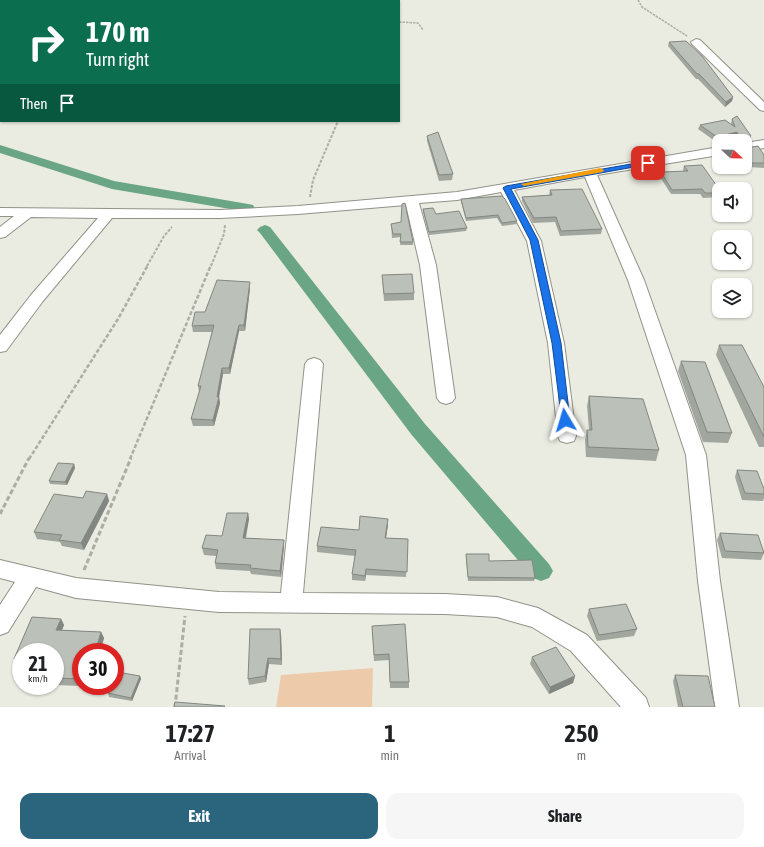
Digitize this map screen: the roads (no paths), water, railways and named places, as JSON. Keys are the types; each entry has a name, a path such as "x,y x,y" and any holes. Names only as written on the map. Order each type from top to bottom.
{"street":[{"path":"696,42 764,108"},
{"path":"752,146 764,144"},
{"path":"0,212 220,214 307,209 457,196 589,172 712,152"},
{"path":"589,172 636,280 696,455 710,581 727,707"},
{"path":"506,188 534,240 556,343 567,436"},
{"path":"411,199 428,265 446,398"},
{"path":"0,234 28,212"},
{"path":"0,348 36,298 108,214"},
{"path":"291,603 314,364"},
{"path":"0,569 76,588 188,600 219,602 445,604 490,607 538,618 579,643 637,707"},
{"path":"0,625 30,577"}],"waterway":[{"path":"0,149 112,185 248,208"},
{"path":"265,230 418,429 541,571"}]}
